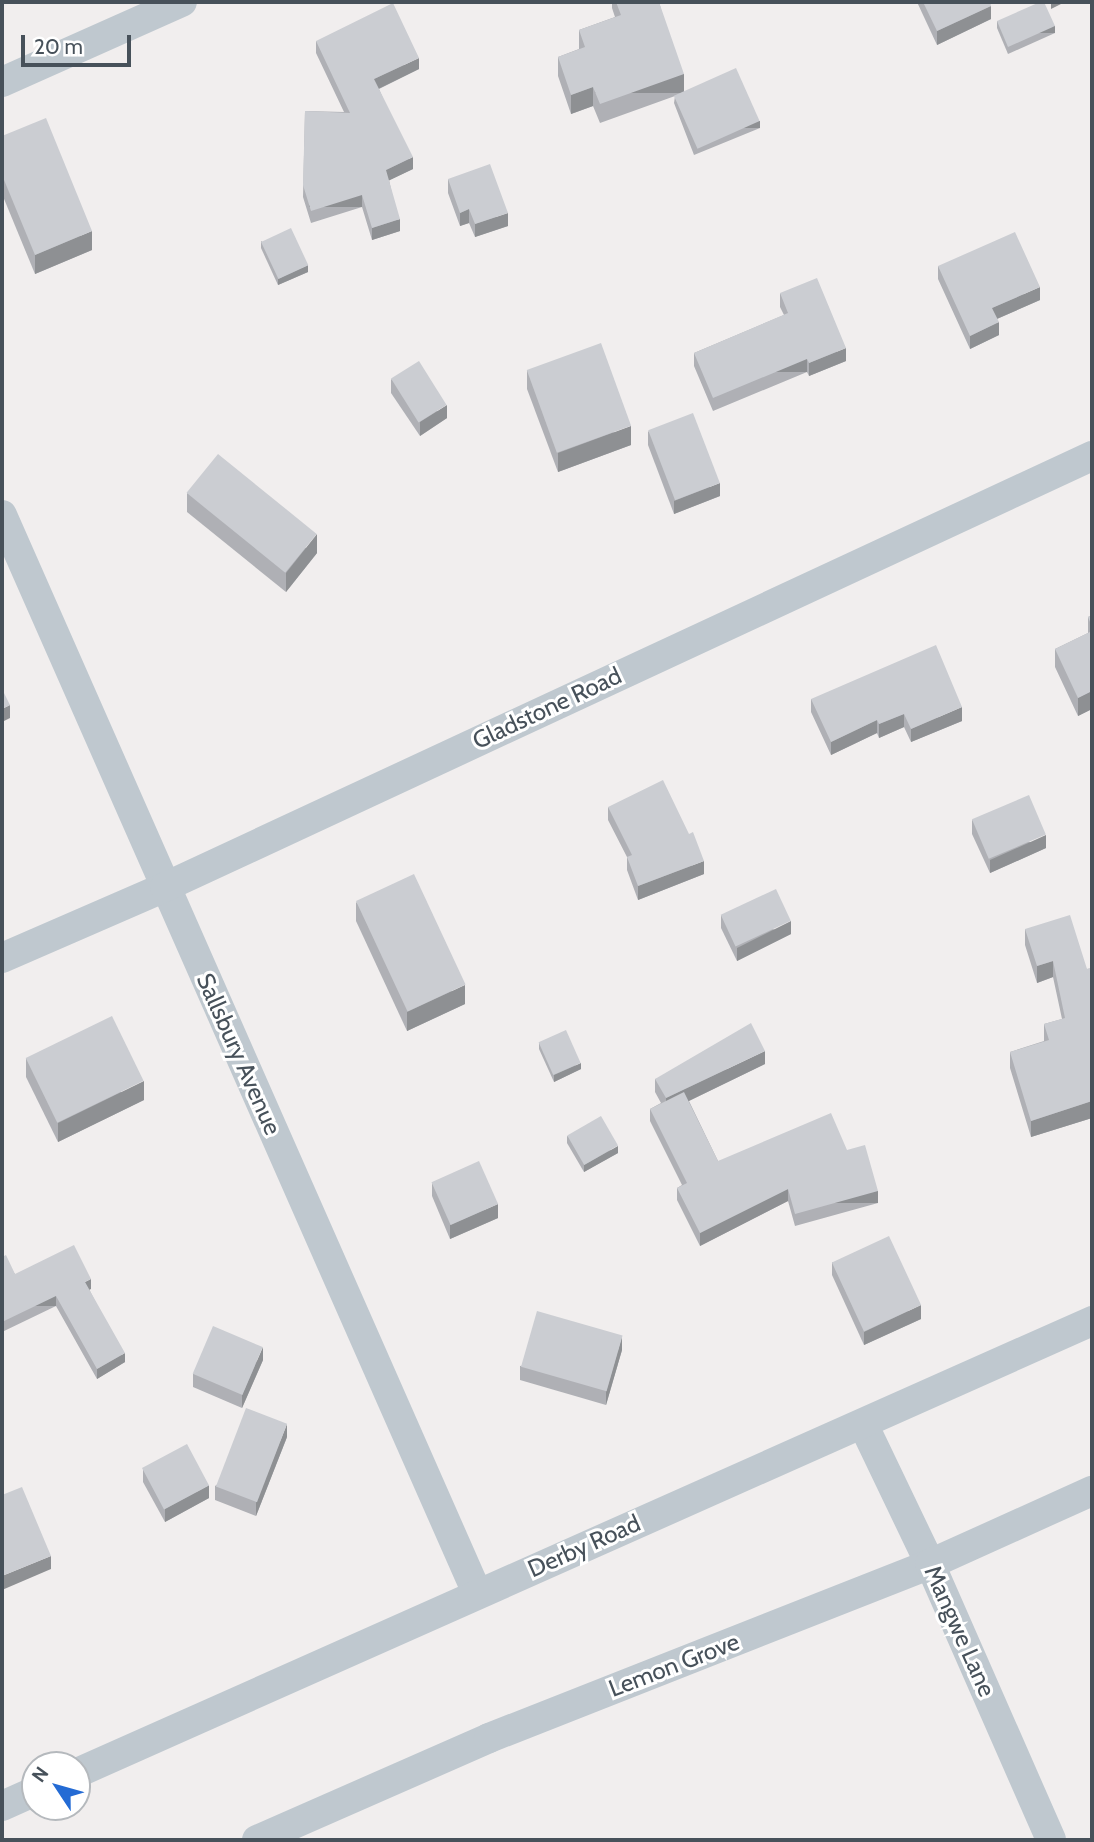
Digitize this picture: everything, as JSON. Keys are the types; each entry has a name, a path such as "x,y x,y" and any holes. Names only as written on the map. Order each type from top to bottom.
{"street":[{"path":"2,82 182,2"},
{"name":"Gladstone Road","path":"2,958 165,887 1092,456"},
{"name":"Sallsbury Avenue","path":"2,515 477,1593"},
{"name":"Derby Road","path":"91,1767 1092,1321"},
{"name":"Mangwe Lane","path":"863,1424 930,1564 1051,1840"},
{"name":"Lemon Grove","path":"257,1840 489,1738 930,1564 1092,1491"},
{"path":"2,1807 21,1798"}],"building":[{"path":"616,2 659,2 684,74 600,104 593,87 571,95 558,57 585,47 579,30 621,15"},
{"path":"923,2 990,2 991,6 937,31"},
{"path":"1044,2 1055,26 1008,47 997,21"},
{"path":"393,3 419,58 374,79 413,157 386,170 400,219 372,228 362,195 311,211 303,185 305,111 350,113 316,41"},
{"path":"736,68 760,121 697,149 674,96"},
{"path":"46,118 92,231 35,255 2,175 2,136"},
{"path":"490,164 508,213 475,224 469,209 460,213 448,179"},
{"path":"291,228 308,265 278,279 261,242"},
{"path":"1015,232 1040,287 992,308 999,322 970,336 938,266"},
{"path":"817,278 846,348 809,363 807,359 713,398 694,353 788,313 780,293"},
{"path":"601,343 631,426 557,453 527,370"},
{"path":"419,361 447,405 419,423 391,378"},
{"path":"693,413 720,483 675,500 648,430"},
{"path":"218,454 317,534 285,573 187,493"},
{"path":"1092,631 1092,691 1078,698 1055,649"},
{"path":"936,645 962,707 911,729 904,714 879,724 877,720 831,742 811,699"},
{"path":"2,689 10,705 2,709"},
{"path":"663,780 689,834 693,832 704,861 638,886 627,857 632,855 608,807"},
{"path":"1029,795 1046,835 989,859 972,819"},
{"path":"414,874 466,985 408,1012 356,901"},
{"path":"776,889 791,921 736,947 721,915"},
{"path":"1070,915 1087,969 1092,968 1092,1101 1031,1121 1010,1052 1049,1040 1044,1024 1065,1018 1053,961 1037,966 1025,929"},
{"path":"112,1016 144,1081 57,1123 26,1058"},
{"path":"751,1023 765,1051 666,1098 655,1079"},
{"path":"566,1030 581,1063 553,1075 539,1042"},
{"path":"684,1092 718,1161 831,1113 847,1150 865,1145 878,1191 795,1214 788,1189 700,1233 677,1188 687,1183 650,1109"},
{"path":"601,1116 618,1145 584,1165 567,1136"},
{"path":"479,1161 498,1204 451,1225 431,1182"},
{"path":"889,1236 921,1305 864,1332 832,1263"},
{"path":"74,1245 91,1279 85,1282 125,1353 97,1369 56,1296 2,1322 2,1257 6,1255 15,1274"},
{"path":"537,1311 623,1336 607,1391 521,1367"},
{"path":"213,1326 263,1347 242,1395 193,1374"},
{"path":"246,1408 287,1424 257,1502 216,1486"},
{"path":"187,1444 209,1485 164,1509 142,1468"},
{"path":"22,1487 51,1556 2,1576 2,1495"}]}
